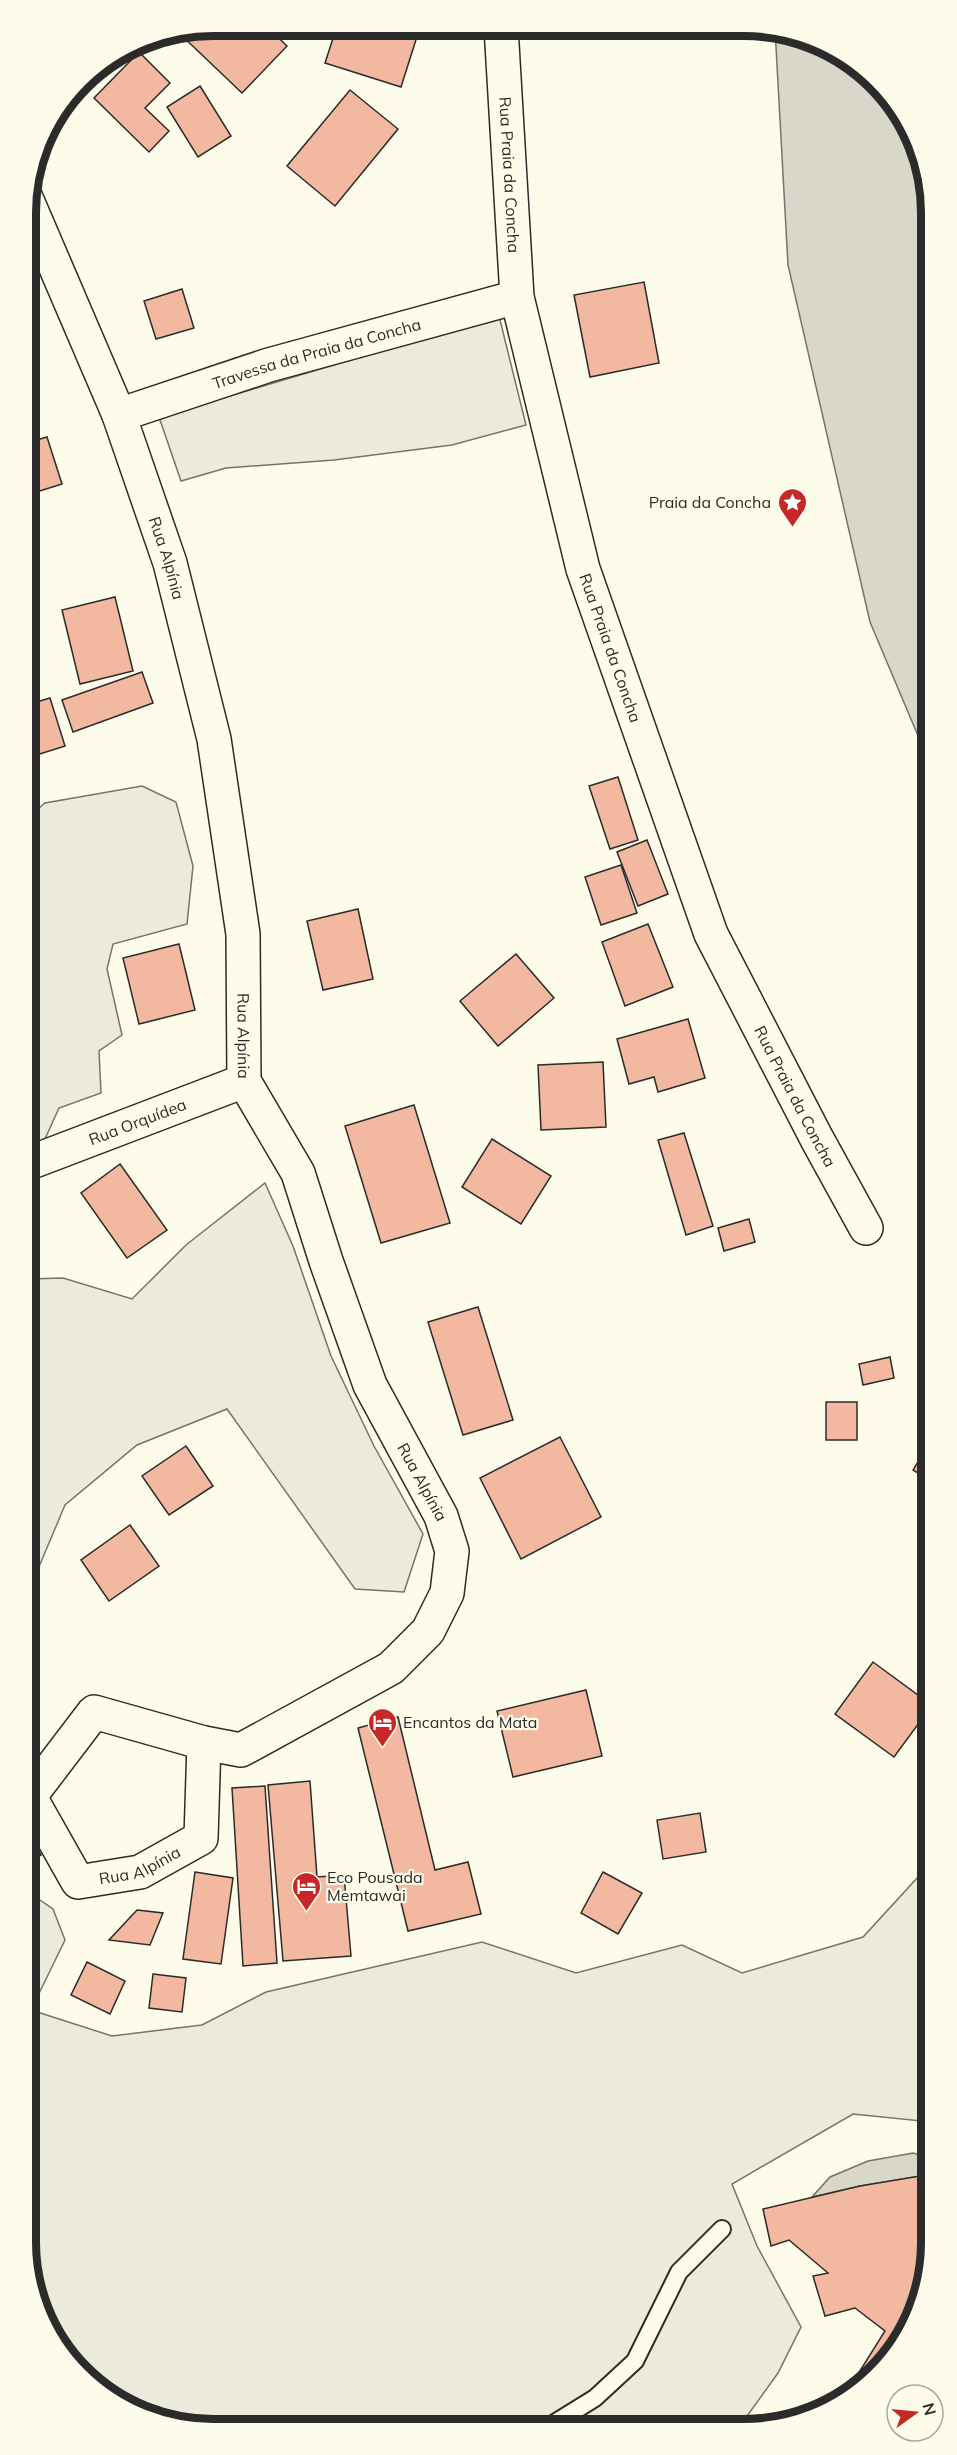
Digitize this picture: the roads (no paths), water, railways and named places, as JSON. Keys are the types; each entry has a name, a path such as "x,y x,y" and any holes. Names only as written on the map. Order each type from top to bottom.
{"street":[{"name":"Rua Praia da Concha","path":"502,36 517,297 583,569 711,934 866,1228"},
{"name":"Rua Alpínia","path":"36,219 119,415 170,563 214,739 243,934 244,1081 298,1173 370,1385 441,1516 452,1551 447,1593 428,1631 391,1668 241,1750 204,1743 94,1712 36,1788"},
{"name":"Travessa da Praia da Concha","path":"119,415 269,365 517,297"},
{"name":"Rua Orquídea","path":"36,1160 244,1081"},
{"name":"Rua Alpínia","path":"36,1807 78,1882 140,1872 201,1838 204,1743"}],"lane":[{"path":"561,2419 595,2398 635,2361 679,2272 722,2229"}],"place":[{"name":"Praia da Concha","path":"792,528"},
{"name":"Encantos da Mata","path":"382,1748"},
{"name":"Eco Pousada Memtawai","path":"306,1912"}]}
